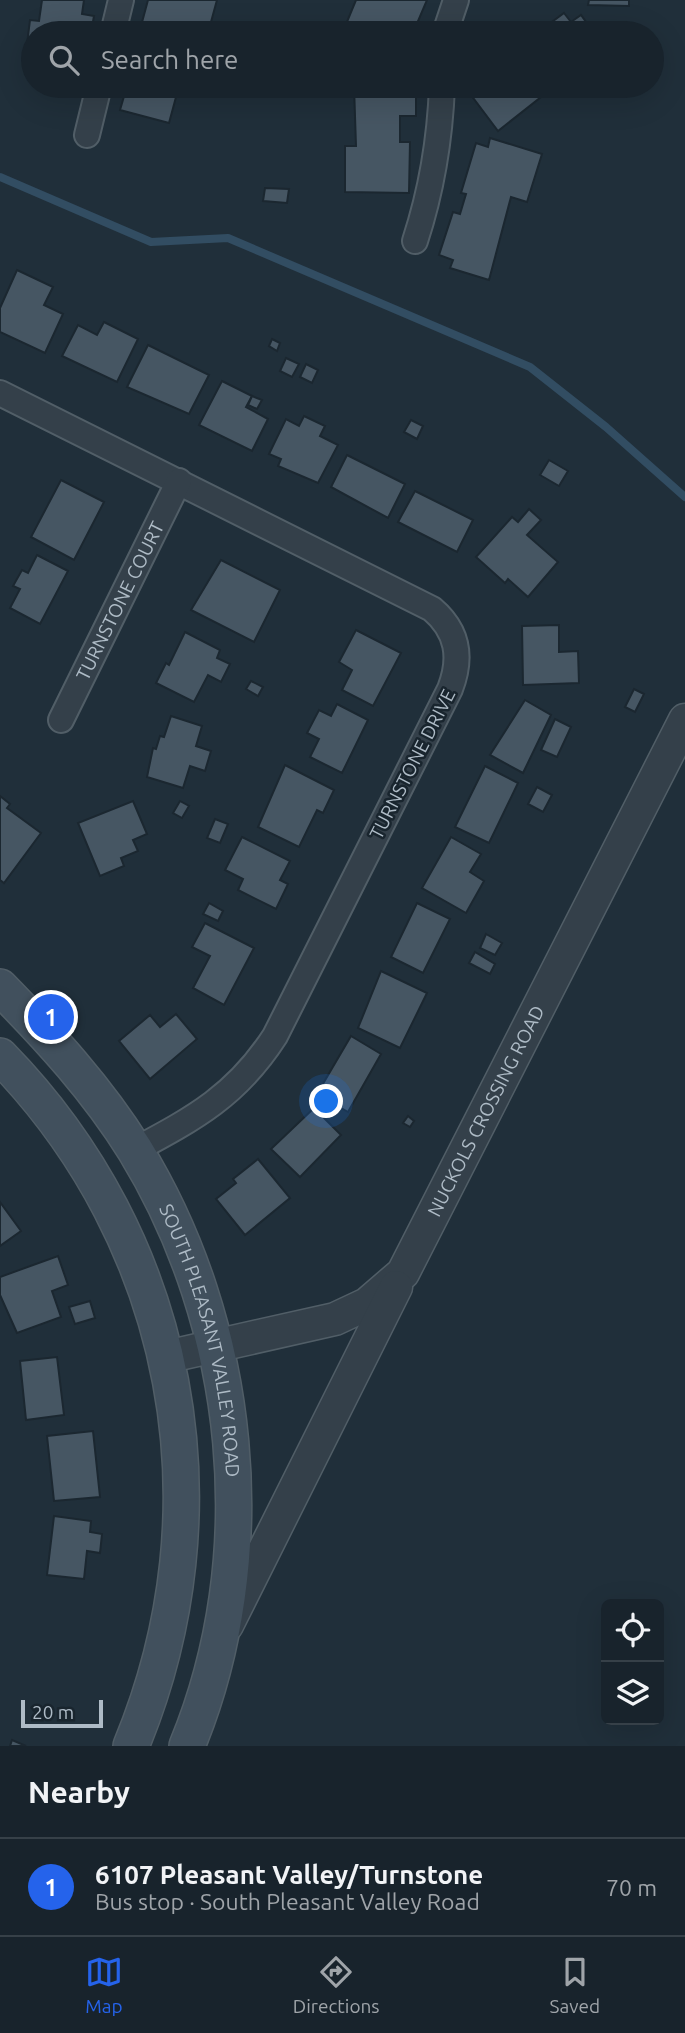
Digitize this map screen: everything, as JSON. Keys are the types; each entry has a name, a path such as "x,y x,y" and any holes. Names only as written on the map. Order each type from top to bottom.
{"main road":[{"name":"SOUTH PLEASANT VALLEY ROAD","path":"0,987 74,1066 135,1150 184,1247 216,1347 232,1447 229,1584 219,1640 187,1746"},
{"name":"SOUTH PLEASANT VALLEY ROAD","path":"1,1060 46,1107 104,1194 128,1243 150,1298 166,1357 181,1462 181,1543 164,1649 131,1746"}],"street":[{"path":"116,21 121,0"},
{"path":"449,21 456,0"},
{"path":"87,135 96,98"},
{"path":"415,241 430,196 438,154 441,98"},
{"name":"TURNSTONE DRIVE","path":"0,393 432,609 450,628 455,642 457,666 437,714 275,1037 260,1059 219,1102 194,1119 135,1150"},
{"name":"TURNSTONE COURT","path":"61,720 179,481"},
{"name":"NUCKOLS CROSSING ROAD","path":"166,1357 335,1319 368,1304 403,1273 685,720"},
{"path":"219,1640 403,1273"}],"building":[{"path":"42,0 84,0 82,14 94,16 93,21 39,21"},
{"path":"148,0 217,0 211,21 142,21"},
{"path":"356,0 427,0 418,21 347,21"},
{"path":"589,0 629,0 629,6 588,5"},
{"path":"564,13 570,21 553,21"},
{"path":"581,15 585,21 572,21"},
{"path":"124,98 176,98 169,123 120,110"},
{"path":"354,98 416,98 416,116 400,116 400,142 410,142 409,193 345,192 345,146 356,146"},
{"path":"473,98 540,98 498,131"},
{"path":"490,138 542,154 527,202 511,197 489,280 450,268 453,260 439,255 453,212 460,214 466,194 461,193 476,143 488,147"},
{"path":"265,188 289,189 287,203 263,201"},
{"path":"17,270 53,287 44,305 63,314 45,353 0,332 0,308"},
{"path":"104,322 138,339 117,382 62,356 78,325 97,335"},
{"path":"272,339 280,343 277,351 269,346"},
{"path":"148,345 209,375 189,414 127,387"},
{"path":"286,358 299,364 292,377 280,371"},
{"path":"306,364 318,370 312,383 300,377"},
{"path":"222,381 252,396 246,407 268,419 252,451 199,425"},
{"path":"252,396 262,400 257,409 248,405"},
{"path":"304,416 325,426 320,436 338,445 318,483 278,466 281,459 269,454 286,419 299,426"},
{"path":"411,420 423,426 417,439 404,432"},
{"path":"347,455 405,484 388,518 331,487"},
{"path":"549,460 568,471 559,486 540,475"},
{"path":"61,480 104,502 74,560 31,537"},
{"path":"415,491 473,520 457,552 398,522"},
{"path":"529,509 541,520 527,535 558,562 528,597 508,579 505,583 476,557 512,517 518,522"},
{"path":"37,555 68,571 40,624 10,608 20,589 13,586 22,570 28,573"},
{"path":"221,560 280,590 254,642 191,610"},
{"path":"559,625 559,652 578,651 579,683 523,685 522,626"},
{"path":"356,630 401,653 373,706 342,690 352,670 339,662"},
{"path":"185,632 220,650 217,658 230,664 221,682 208,675 194,702 156,683 166,663 169,665"},
{"path":"251,681 263,687 258,696 246,689"},
{"path":"634,689 644,694 635,712 625,707"},
{"path":"525,700 551,715 523,773 490,755"},
{"path":"337,704 368,720 342,773 310,757 319,739 307,733 319,710 331,716"},
{"path":"171,716 202,726 196,746 211,751 205,771 190,766 183,788 147,777 153,748 156,749 160,736 164,737"},
{"path":"555,719 571,727 557,757 541,750"},
{"path":"285,765 334,790 323,813 317,810 299,847 258,827"},
{"path":"485,766 518,783 489,843 455,827"},
{"path":"537,787 552,795 543,812 528,804"},
{"path":"0,796 10,804 7,808 41,833 4,883 0,880"},
{"path":"133,801 147,834 133,840 138,851 121,858 124,866 100,876 78,823"},
{"path":"180,801 189,806 182,818 173,813"},
{"path":"215,819 228,824 220,843 207,838"},
{"path":"242,837 290,861 280,880 288,884 276,909 238,890 243,879 225,870"},
{"path":"451,837 481,854 470,872 484,881 466,913 422,888"},
{"path":"209,903 223,911 218,921 203,914"},
{"path":"417,903 450,919 423,973 391,957"},
{"path":"205,923 254,948 224,1005 193,988 210,956 192,947"},
{"path":"486,934 502,943 495,955 480,948"},
{"path":"475,952 495,964 490,974 469,963"},
{"path":"381,971 427,993 400,1048 358,1028"},
{"path":"176,1014 197,1039 150,1079 119,1041 150,1015 160,1027"},
{"path":"351,1036 381,1054 348,1112 317,1094"},
{"path":"314,1108 341,1135 300,1177 271,1149"},
{"path":"408,1116 414,1121 410,1127 403,1123"},
{"path":"258,1159 290,1198 245,1235 216,1199 236,1183 233,1179"},
{"path":"0,1202 21,1231 0,1246"},
{"path":"58,1256 68,1285 52,1291 61,1317 17,1333 0,1295 0,1277"},
{"path":"90,1301 95,1318 75,1324 69,1307"},
{"path":"57,1357 64,1415 26,1420 20,1361"},
{"path":"93,1431 100,1497 54,1501 47,1436"},
{"path":"54,1516 91,1521 90,1532 102,1534 100,1553 87,1551 84,1579 47,1575"},
{"path":"12,1740 26,1746 10,1746"}],"waterway":[{"path":"0,177 151,242 228,238 530,367 606,427 685,497"}],"place":[{"name":"6107 Pleasant Valley/Turnstone","path":"51,1017"}]}
